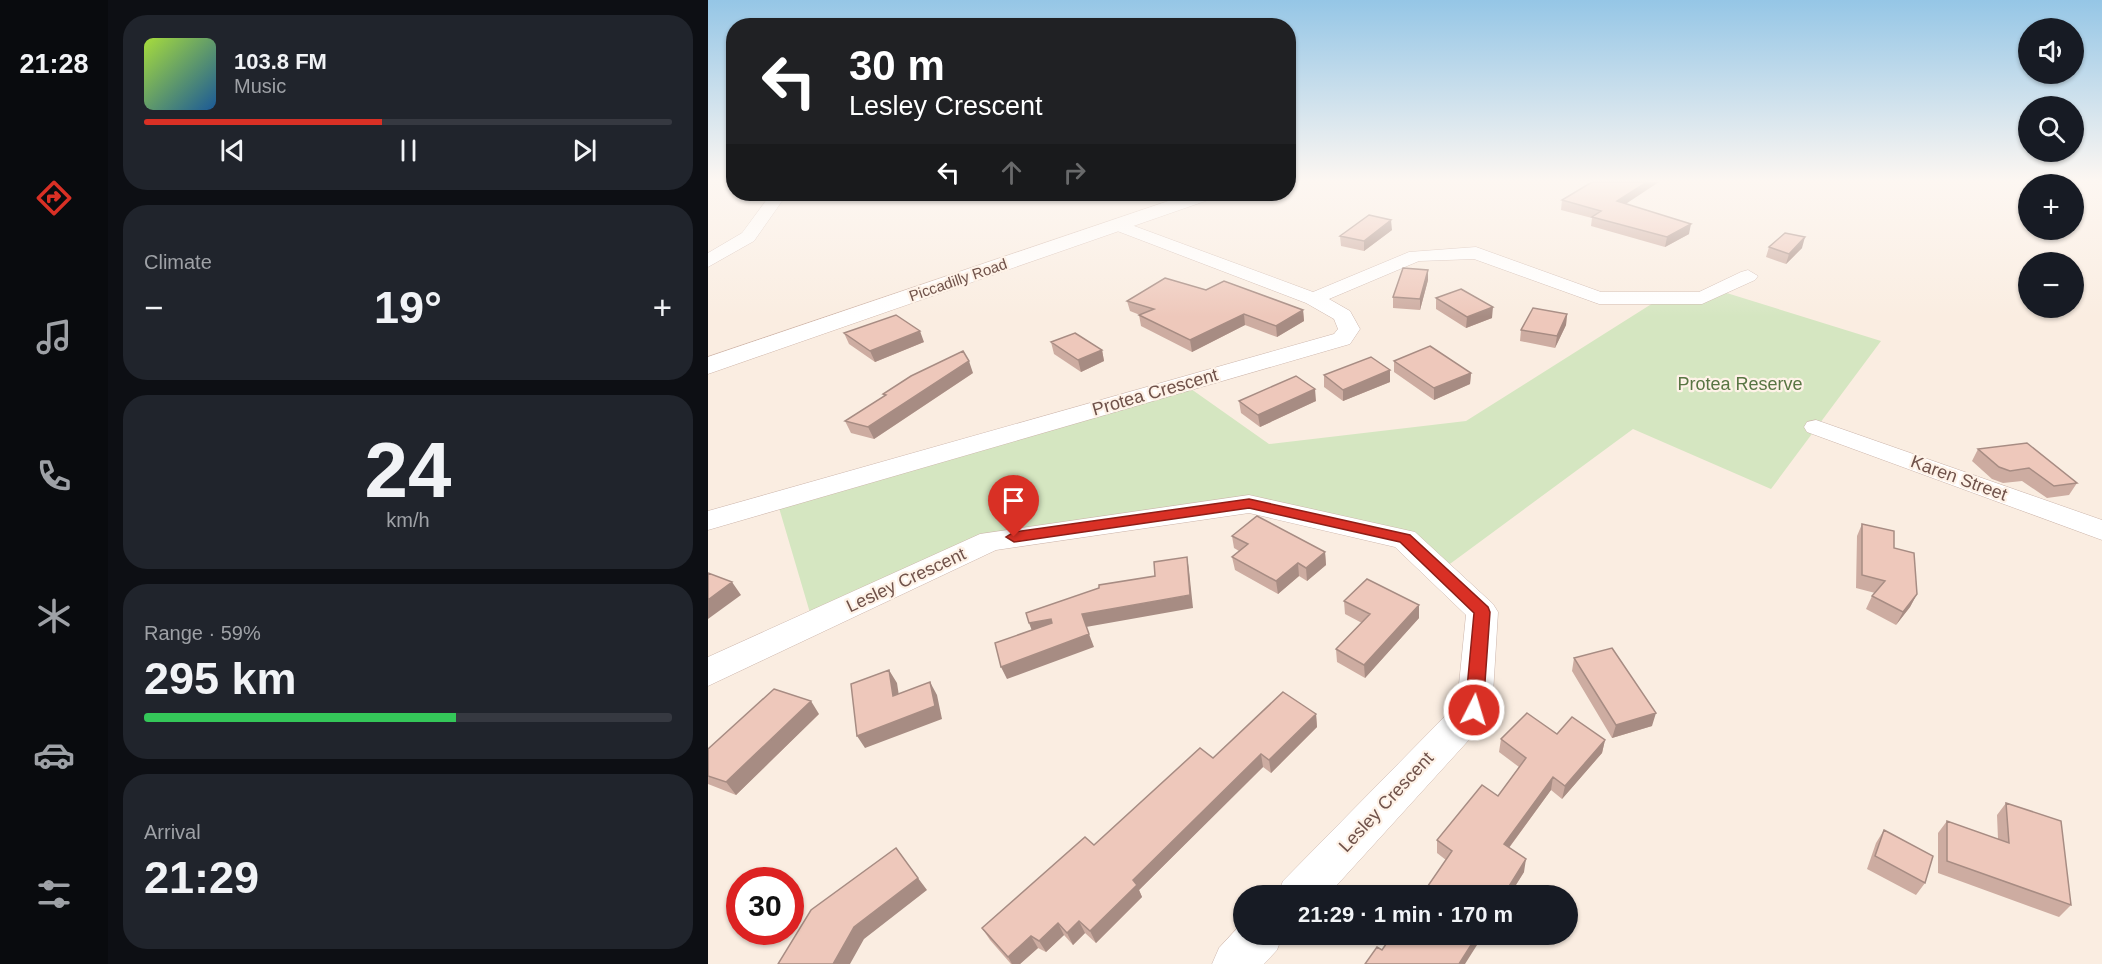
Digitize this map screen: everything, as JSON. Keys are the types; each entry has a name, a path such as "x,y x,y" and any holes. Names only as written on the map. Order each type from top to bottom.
{"main road":[{"name":"Piccadilly Road","path":"708,366 1112,227"}],"street":[{"path":"708,261 748,237 755,227"},
{"name":"Protea Crescent","path":"708,521 1342,339 1349,329 1343,315 1312,299 1123,227"},
{"path":"1312,299 1416,256 1476,253 1599,298 1702,298 1748,276"},
{"name":"Karen Street","path":"1816,427 2102,530"},
{"name":"Lesley Crescent","path":"708,672 990,541 1249,504 1405,538 1482,612 1474,710 1308,885"},
{"path":"1235,964 1251,945"}],"green space":[{"name":"Protea Reserve","path":"1717,290 1881,341 1771,489 1633,429 1439,572 1405,538 1249,504 990,541 813,623 777,501 1184,384 1269,444 1466,421 1661,298"}],"building":[{"path":"1352,227 1382,227 1364,241 1340,236"},
{"path":"1629,227 1685,227 1667,237"},
{"path":"1785,233 1805,237 1789,254 1769,247"},
{"path":"1403,268 1428,270 1420,299 1393,297"},
{"path":"1165,278 1206,290 1224,281 1303,310 1276,326 1244,314 1190,340 1139,315 1154,309 1127,301"},
{"path":"1461,289 1493,307 1467,317 1436,298"},
{"path":"1533,308 1567,314 1557,336 1521,330"},
{"path":"896,315 920,331 870,351 844,333"},
{"path":"1075,333 1102,350 1078,360 1051,342"},
{"path":"1430,346 1471,373 1434,388 1394,361"},
{"path":"963,351 969,361 868,427 845,421 911,376"},
{"path":"1371,357 1390,370 1343,390 1324,375"},
{"path":"1296,376 1315,389 1258,415 1239,401"},
{"path":"2027,443 2077,483 2054,486 2029,468 2010,471 1999,467 1978,449"},
{"path":"1257,516 1325,552 1306,568 1298,563 1276,581 1232,557 1248,544 1232,536"},
{"path":"1862,524 1894,531 1894,548 1914,553 1917,594 1903,612 1872,596 1885,581 1862,575"},
{"path":"1187,557 1190,595 1082,614 1089,634 1001,667 995,643 1052,623 1051,619 1029,623 1026,613 1099,588 1099,585 1155,576 1154,562"},
{"path":"708,573 732,582 708,600"},
{"path":"1367,579 1419,605 1364,665 1336,649 1370,614 1344,601"},
{"path":"1612,648 1656,713 1616,725 1574,658"},
{"path":"889,670 893,696 930,682 935,706 857,736 851,684"},
{"path":"774,689 811,701 726,782 708,776 708,749"},
{"path":"1283,692 1316,714 1269,760 1261,754 1133,880 1137,885 1090,931 1079,921 1067,933 1058,923 1039,941 1031,936 1008,957 982,928 1085,837 1094,845 1200,748 1213,758"},
{"path":"1527,713 1557,734 1572,717 1605,740 1565,786 1553,777 1504,844 1526,859 1510,885 1429,885 1452,851 1437,840 1482,785 1498,796 1526,758 1501,739"},
{"path":"2006,803 2061,821 2071,905 1947,861 1947,821 2009,843"},
{"path":"1884,830 1933,856 1925,883 1875,856"},
{"path":"896,848 918,878 854,927 833,964 778,964 790,945 804,945 804,921 811,910"},
{"path":"1385,945 1471,945 1459,964 1365,964 1377,947 1382,950"}],"route":[{"path":"1014,537 1249,504 1405,538 1482,612 1474,710"}]}
